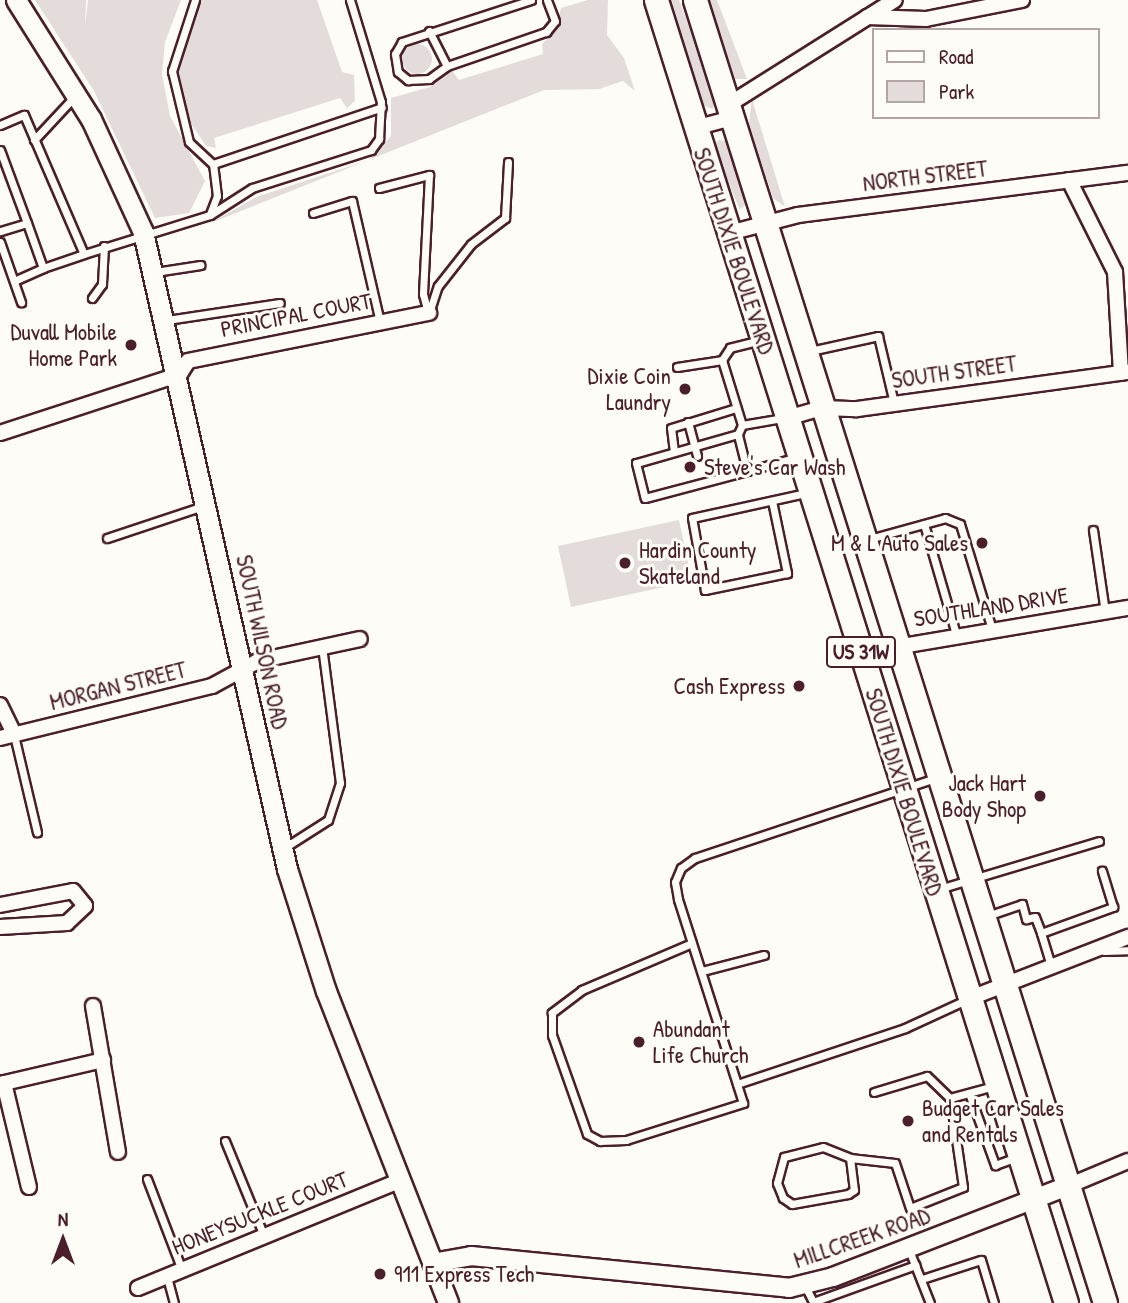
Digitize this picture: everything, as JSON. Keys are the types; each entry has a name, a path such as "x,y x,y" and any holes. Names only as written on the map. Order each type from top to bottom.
{"highway":[{"name":"SOUTH DIXIE BOULEVARD","path":"656,0 902,791 1066,1303"},
{"name":"SOUTH DIXIE BOULEVARD","path":"695,0 1105,1303"}],"main road":[{"name":"SOUTH WILSON ROAD","path":"16,0 77,93 143,232 180,374 282,848 322,979 448,1303"}],"street":[{"path":"695,128 730,111 895,0"},
{"path":"866,17 926,19 1021,0"},
{"name":"NORTH STREET","path":"729,233 765,222 1128,173"},
{"path":"1069,180 1121,271 1125,372"},
{"name":"PRINCIPAL COURT","path":"0,433 180,374 188,361 429,313"},
{"name":"SOUTH STREET","path":"788,418 823,408 894,403 1125,372"},
{"name":"SOUTHLAND DRIVE","path":"861,653 956,634 1128,608"},
{"name":"MORGAN STREET","path":"7,736 212,686 258,661 360,639"},
{"path":"0,705 7,736"},
{"path":"0,905 73,891 85,906 67,923 0,928"},
{"path":"968,999 1007,988 1128,937"},
{"path":"93,1006 118,1152"},
{"path":"29,1187 2,1083 103,1060"},
{"name":"MILLCREEK ROAD","path":"432,1263 471,1256 741,1288 805,1285 913,1257 1033,1198 1128,1161"},
{"name":"HONEYSUCKLE COURT","path":"138,1288 399,1181"}],"lane":[{"path":"195,0 172,71 189,142 212,164 217,196 210,215"},
{"path":"14,281 143,232 210,215 252,188 371,150 383,128 382,107 350,0"},
{"path":"531,0 429,31 402,42 395,54 398,72 423,81 447,66 546,32 555,21 547,0"},
{"path":"429,31 447,66"},
{"path":"34,140 77,93"},
{"path":"212,164 382,107"},
{"path":"0,125 24,115 84,254"},
{"path":"0,150 43,268"},
{"path":"429,313 438,286 463,254 505,218 508,162"},
{"path":"379,188 429,174 423,294 429,313"},
{"path":"313,213 352,201 380,322"},
{"path":"0,232 26,223"},
{"path":"0,242 21,302"},
{"path":"92,298 102,284 104,246"},
{"path":"154,272 200,265"},
{"path":"167,320 280,303"},
{"path":"806,352 878,336 894,403"},
{"path":"677,367 722,360 730,348 762,340"},
{"path":"722,360 742,425 738,433 747,471"},
{"path":"674,452 671,428 736,408"},
{"path":"742,425 788,418"},
{"path":"688,422 698,456"},
{"path":"738,433 636,463 645,498 703,478 747,471 799,457"},
{"path":"772,501 787,573 705,590 692,518 810,492"},
{"path":"107,538 208,505"},
{"path":"865,540 945,518 960,524 992,629"},
{"path":"925,524 956,634"},
{"path":"1093,530 1105,612"},
{"path":"282,848 328,820 340,783 322,646"},
{"path":"7,736 37,832"},
{"path":"692,943 558,1003 552,1035 587,1134 600,1142 626,1140 743,1103 675,882 695,858 939,777"},
{"path":"935,890 1099,841"},
{"path":"1041,933 1113,907 1102,871"},
{"path":"983,918 1022,904 1041,933 1052,969"},
{"path":"1096,951 1128,950"},
{"path":"702,971 764,955"},
{"path":"737,1084 905,1028 968,999"},
{"path":"850,1158 853,1190 848,1194 792,1204 783,1198 777,1183 784,1157 823,1147 850,1158 895,1163 910,1208 964,1187 950,1098 927,1076 874,1092"},
{"path":"950,1098 998,1084"},
{"path":"969,1093 995,1165 1020,1156"},
{"path":"225,1141 264,1236"},
{"path":"147,1179 181,1270"},
{"path":"913,1257 930,1303"},
{"path":"922,1279 981,1260 994,1303"},
{"path":"167,1276 174,1303"}],"green space":[{"path":"35,0 86,0 85,26 88,0 181,0 165,42 162,75 170,116 205,181 189,213 155,218 94,91"},
{"path":"200,0 317,0 342,72 354,75 355,101 347,108 340,98 214,138 216,148 206,146 186,116 178,72"},
{"path":"588,0 608,0 607,35 624,58 635,91 623,81 599,89 544,90 369,160 391,136 391,98 430,87 452,71 459,80 543,54 542,44 556,31 561,8"},
{"path":"666,0 679,0 716,97 713,109 699,104"},
{"path":"709,0 717,0 747,79 735,79"},
{"path":"417,44 428,48 432,59 428,70 417,74 406,70 402,59 406,48"},
{"path":"752,96 785,207 773,198 749,124"},
{"path":"719,140 730,142 749,201 740,210 713,146"},
{"path":"368,160 211,223 256,197"},
{"name":"Hardin County Skateland","path":"679,520 692,581 571,607 558,546"}],"place":[{"name":"Duvall Mobile Home Park","path":"131,345"},
{"name":"Dixie Coin Laundry","path":"685,389"},
{"name":"Steve's Car Wash","path":"690,467"},
{"name":"M & L Auto Sales","path":"982,543"},
{"name":"Hardin County Skateland","path":"625,563"},
{"name":"Cash Express","path":"799,686"},
{"name":"Jack Hart Body Shop","path":"1040,796"},
{"name":"Abundant Life Church","path":"639,1042"},
{"name":"Budget Car Sales and Rentals","path":"908,1121"},
{"name":"911 Express Tech","path":"380,1274"}]}
